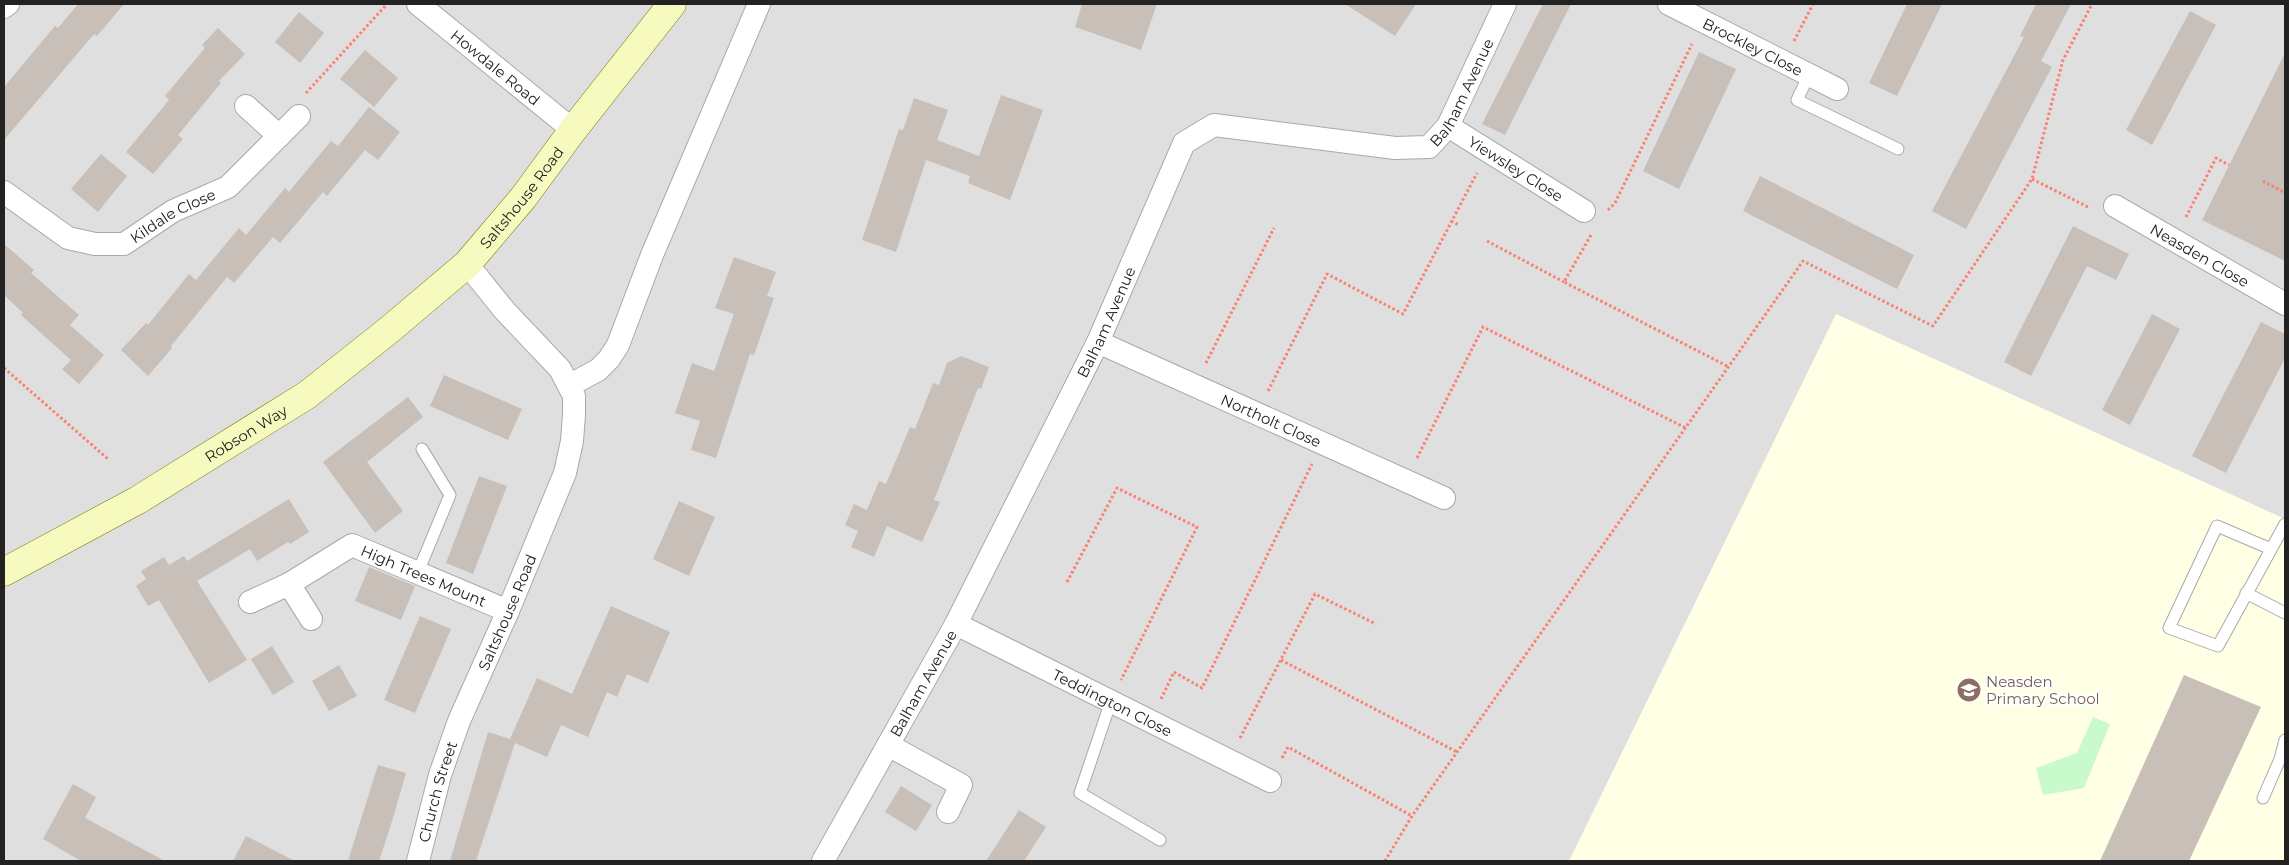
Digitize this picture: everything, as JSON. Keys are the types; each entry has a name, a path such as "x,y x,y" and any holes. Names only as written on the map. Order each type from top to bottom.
{"main road":[{"name":"Saltshouse Road","path":"467,264 523,198 573,130 672,4"},
{"name":"Robson Way","path":"4,572 138,500 307,395 389,330 467,264"}],"street":[{"path":"4,7 8,4"},
{"name":"Howdale Road","path":"418,4 573,130"},
{"path":"570,386 598,370 609,360 618,345 652,255 759,4"},
{"name":"Balham Avenue","path":"823,861 956,624 1098,342 1184,143 1214,126 1395,148 1429,147 1448,126 1505,4"},
{"name":"Brockley Close","path":"1669,4 1837,89"},
{"path":"246,106 279,136"},
{"name":"Kildale Close","path":"4,192 68,238 95,244 124,244 173,211 228,187 299,116"},
{"name":"Yiewsley Close","path":"1448,126 1593,214"},
{"name":"Neasden Close","path":"2115,206 2285,303"},
{"name":"Saltshouse Road","path":"459,721 508,611 565,473 572,440 574,415 574,396 570,386 549,355 505,311 467,264"},
{"name":"Northolt Close","path":"1098,342 1444,498"},
{"name":"High Trees Mount","path":"250,602 289,584 352,545 508,611"},
{"path":"289,584 311,619"},
{"name":"Teddington Close","path":"956,624 1270,781"},
{"name":"Church Street","path":"418,861 440,775 459,721"},
{"path":"888,745 961,785 948,812"}],"lane":[{"path":"1809,75 1797,100 1898,149"},
{"path":"418,572 450,495 422,449"},
{"path":"2271,549 2217,526 2169,628 2218,646 2285,524"},
{"path":"2246,593 2285,613"},
{"path":"1111,701 1080,793 1160,840"},
{"path":"2263,798 2280,759 2285,740"}],"path":[{"path":"299,116 298,103 387,4"},
{"path":"1792,46 1813,4"},
{"path":"1385,861 1412,816 1803,261 1933,326 2032,179 2062,60 2092,4"},
{"path":"1564,282 1593,214 1615,203 1704,21"},
{"path":"1257,414 1327,274 1403,314 1488,151"},
{"path":"2174,240 2216,158 2230,165"},
{"path":"2032,179 2103,214 2115,206"},
{"path":"2263,181 2285,193"},
{"path":"1451,221 1458,225"},
{"path":"1195,386 1274,228"},
{"path":"1487,241 1729,368"},
{"path":"1406,481 1483,327 1686,428"},
{"path":"4,368 108,459"},
{"path":"1150,721 1174,672 1202,688 1322,444"},
{"path":"1067,582 1117,488 1197,527 1111,701"},
{"path":"1228,760 1314,594 1376,624"},
{"path":"1281,660 1457,752"},
{"path":"1270,781 1288,747 1412,816"}],"shaded area":[{"path":"4,4 2285,4 2285,861 4,861"},
{"name":"Neasden Primary School","path":"1836,314 2285,519 2285,861 1569,861"}],"green space":[{"path":"2093,717 2110,724 2084,788 2043,795 2036,768 2077,753"}],"building":[{"path":"78,4 124,4 97,36 94,34 4,140 4,87 55,26 58,28"},
{"path":"1082,4 1157,4 1141,50 1075,27"},
{"path":"1345,4 1416,4 1395,36"},
{"path":"1543,4 1571,4 1505,135 1482,124"},
{"path":"1907,4 1942,4 1897,96 1869,83"},
{"path":"2036,4 2071,4 2041,61 2052,67 1966,229 1932,211 2024,37 2020,36"},
{"path":"2190,11 2216,25 2152,145 2126,130"},
{"path":"299,12 324,33 300,63 275,42"},
{"path":"218,28 245,54 219,81 221,83 178,135 183,139 153,174 126,152 169,100 165,96 205,48 202,45"},
{"path":"365,50 398,78 374,107 340,79"},
{"path":"1699,52 1736,69 1679,189 1643,171"},
{"path":"2285,53 2285,261 2202,220"},
{"path":"1001,95 1043,110 1010,200 968,183 970,176 926,160 896,252 862,240 899,129 903,130 914,98 948,110 937,140 979,156"},
{"path":"369,107 400,132 378,160 365,150 327,196 323,192 280,243 273,237 234,283 227,277 148,376 121,350 146,323 148,325 189,274 196,280 239,228 246,235 285,188 289,192 331,141 338,146"},
{"path":"101,154 127,176 98,212 71,189"},
{"path":"1760,176 1914,255 1897,289 1743,211"},
{"path":"2073,226 2129,254 2116,280 2087,266 2031,376 2004,362"},
{"path":"4,244 34,270 31,273 79,315 70,325 104,355 79,384 62,369 71,360 21,315 23,313 4,295"},
{"path":"734,257 776,272 767,296 774,298 754,355 750,354 716,458 691,450 700,421 675,413 692,363 714,371 734,314 715,308"},
{"path":"2152,314 2180,329 2130,425 2102,410"},
{"path":"2261,322 2285,334 2285,358 2226,473 2192,456"},
{"path":"961,356 989,367 981,389 978,388 934,500 940,502 922,542 887,526 874,557 851,547 858,531 845,525 854,504 867,510 879,481 886,484 910,427 915,429 933,383 939,385 947,363"},
{"path":"444,375 522,409 508,440 430,406"},
{"path":"408,397 423,417 367,462 403,511 375,533 323,462"},
{"path":"479,476 507,486 473,574 446,563"},
{"path":"289,499 309,532 257,561 250,549 197,581 247,660 209,683 159,600 148,606 136,586 146,579 141,571 164,557 169,565 184,556 187,561"},
{"path":"679,501 715,517 689,576 653,559"},
{"path":"369,567 415,586 401,620 355,601"},
{"path":"611,606 670,632 648,683 627,674 617,697 607,692 588,737 561,725 547,757 515,743 476,861 450,861 488,732 510,739 537,678 572,694"},
{"path":"420,616 451,629 415,713 384,700"},
{"path":"272,646 294,682 273,695 251,659"},
{"path":"339,665 357,696 329,711 312,681"},
{"path":"2184,675 2261,707 2189,861 2100,861"},
{"path":"378,765 406,773 393,818 379,861 348,861"},
{"path":"73,784 96,797 85,818 165,861 81,861 43,839"},
{"path":"901,786 932,805 916,831 885,812"},
{"path":"1019,810 1046,827 1024,861 986,861"},
{"path":"246,836 295,861 233,861"}],"place":[{"name":"Neasden Primary School","path":"1969,690"}]}
